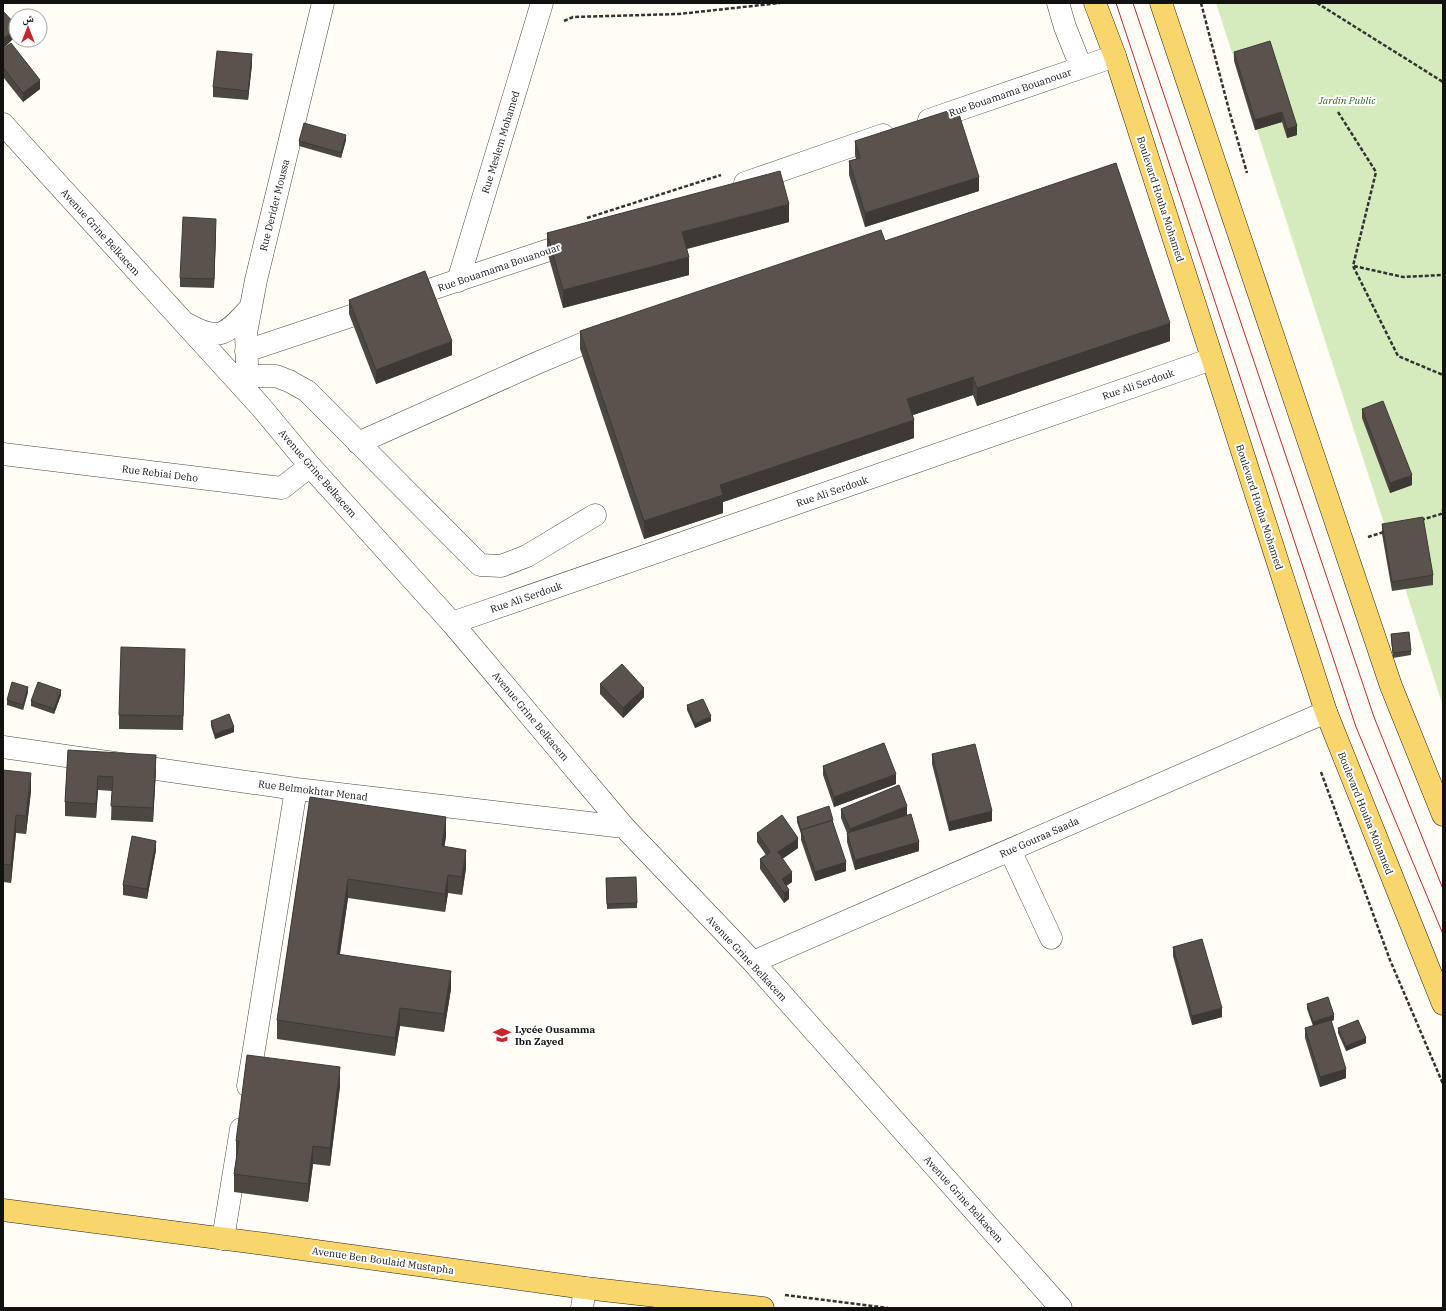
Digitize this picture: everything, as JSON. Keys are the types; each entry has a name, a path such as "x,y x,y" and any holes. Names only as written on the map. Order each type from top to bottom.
{"main road":[{"name":"Boulevard Houha Mohamed","path":"1094,3 1115,56 1326,712 1443,1004"},
{"path":"1161,3 1391,686 1443,815"},
{"name":"Avenue Ben Boulaid Mustapha","path":"3,1210 223,1239 583,1298 763,1308"}],"street":[{"name":"Rue Derider Moussa","path":"261,407 249,376 246,351 246,333 258,273 322,3"},
{"name":"Rue Meslem Mohamed","path":"458,281 542,3"},
{"path":"1058,3 1065,27 1081,67"},
{"name":"Rue Bouamama Bouanouar","path":"727,181 904,128 1115,56"},
{"name":"Avenue Grine Belkacem","path":"3,124 261,407 310,466 452,623 624,827 753,962 1061,1308"},
{"name":"Rue Bouamama Bouanouar","path":"246,351 458,281 588,227"},
{"path":"182,322 201,332 214,335 224,333 234,326 251,308"},
{"path":"358,443 537,363 630,324"},
{"name":"Rue Ali Serdouk","path":"452,623 1212,359"},
{"path":"249,376 276,376 307,391 480,565 501,566 527,556 595,515"},
{"name":"Rue Rebiai Deho","path":"3,454 282,488 310,466"},
{"name":"Rue Gouraa Saada","path":"753,962 1326,712"},
{"name":"Rue Belmokhtar Menad","path":"3,746 296,788 624,827"},
{"path":"223,1239 296,788"},
{"path":"1010,850 1051,938"}],"path":[{"path":"573,17 679,14 780,3"},
{"path":"1201,3 1247,174"},
{"path":"1317,3 1443,82"},
{"path":"1338,112 1376,172 1353,266 1398,356 1443,376"},
{"path":"588,227 727,181"},
{"path":"1353,266 1403,277 1443,275"},
{"path":"1418,521 1441,514 1443,510"},
{"path":"1366,538 1388,531"},
{"path":"1318,766 1390,960 1443,1084"},
{"path":"867,1306 888,1308"}],"green space":[{"name":"Jardin Public","path":"1216,3 1443,3 1443,706"}],"building":[{"path":"3,11 8,16 8,34 3,39"},
{"path":"1270,41 1297,126 1287,129 1282,112 1255,120 1234,52"},
{"path":"8,45 8,48 15,48 40,80 23,93 3,67 3,49"},
{"path":"217,51 252,54 248,91 213,87"},
{"path":"957,108 979,177 865,213 849,161 860,158 855,141"},
{"path":"304,123 346,135 341,153 299,141"},
{"path":"1116,163 1170,323 977,388 973,377 907,399 914,420 720,485 723,495 644,521 580,331 881,230 885,241"},
{"path":"780,171 789,204 682,232 689,257 563,290 547,233"},
{"path":"183,217 216,219 214,279 180,278"},
{"path":"425,271 452,341 376,370 349,300"},
{"path":"1383,401 1412,475 1390,483 1362,409"},
{"path":"1423,517 1433,575 1392,582 1382,524"},
{"path":"1409,632 1411,651 1393,653 1391,634"},
{"path":"121,647 185,649 183,716 119,715"},
{"path":"622,664 644,688 623,708 600,684"},
{"path":"12,682 28,687 23,705 7,700"},
{"path":"38,682 61,690 54,709 31,701"},
{"path":"703,699 711,716 695,724 687,705"},
{"path":"229,714 234,727 215,734 211,721"},
{"path":"884,743 896,774 834,797 823,766"},
{"path":"975,744 992,811 949,822 932,754"},
{"path":"68,750 156,755 153,808 111,806 113,777 98,776 96,804 65,802"},
{"path":"3,770 31,773 26,816 16,815 11,865 3,864"},
{"path":"899,785 907,806 850,829 841,809"},
{"path":"310,797 446,817 442,846 466,850 462,877 448,875 445,894 348,879 337,954 451,971 444,1014 400,1008 395,1038 277,1020"},
{"path":"829,806 833,820 801,830 797,817"},
{"path":"911,814 919,842 855,860 847,833"},
{"path":"782,815 798,838 778,852 792,872 782,879 789,890 784,893 760,859 770,852 757,833"},
{"path":"832,820 846,862 815,872 801,830"},
{"path":"132,836 156,841 147,889 123,885"},
{"path":"636,877 637,903 607,904 606,878"},
{"path":"1202,939 1222,1008 1192,1016 1173,947"},
{"path":"1328,997 1334,1015 1313,1022 1307,1004"},
{"path":"1331,1020 1346,1069 1320,1077 1305,1028"},
{"path":"1358,1020 1366,1038 1346,1046 1338,1028"},
{"path":"247,1055 340,1067 330,1148 313,1146 308,1184 234,1174 239,1141 236,1141"}],"tram line":[{"path":"1116,3 1356,727 1443,934"},
{"path":"1133,3 1374,717 1443,889"}],"place":[{"name":"Lycée Ousamma Ibn Zayed","path":"502,1035"}]}
